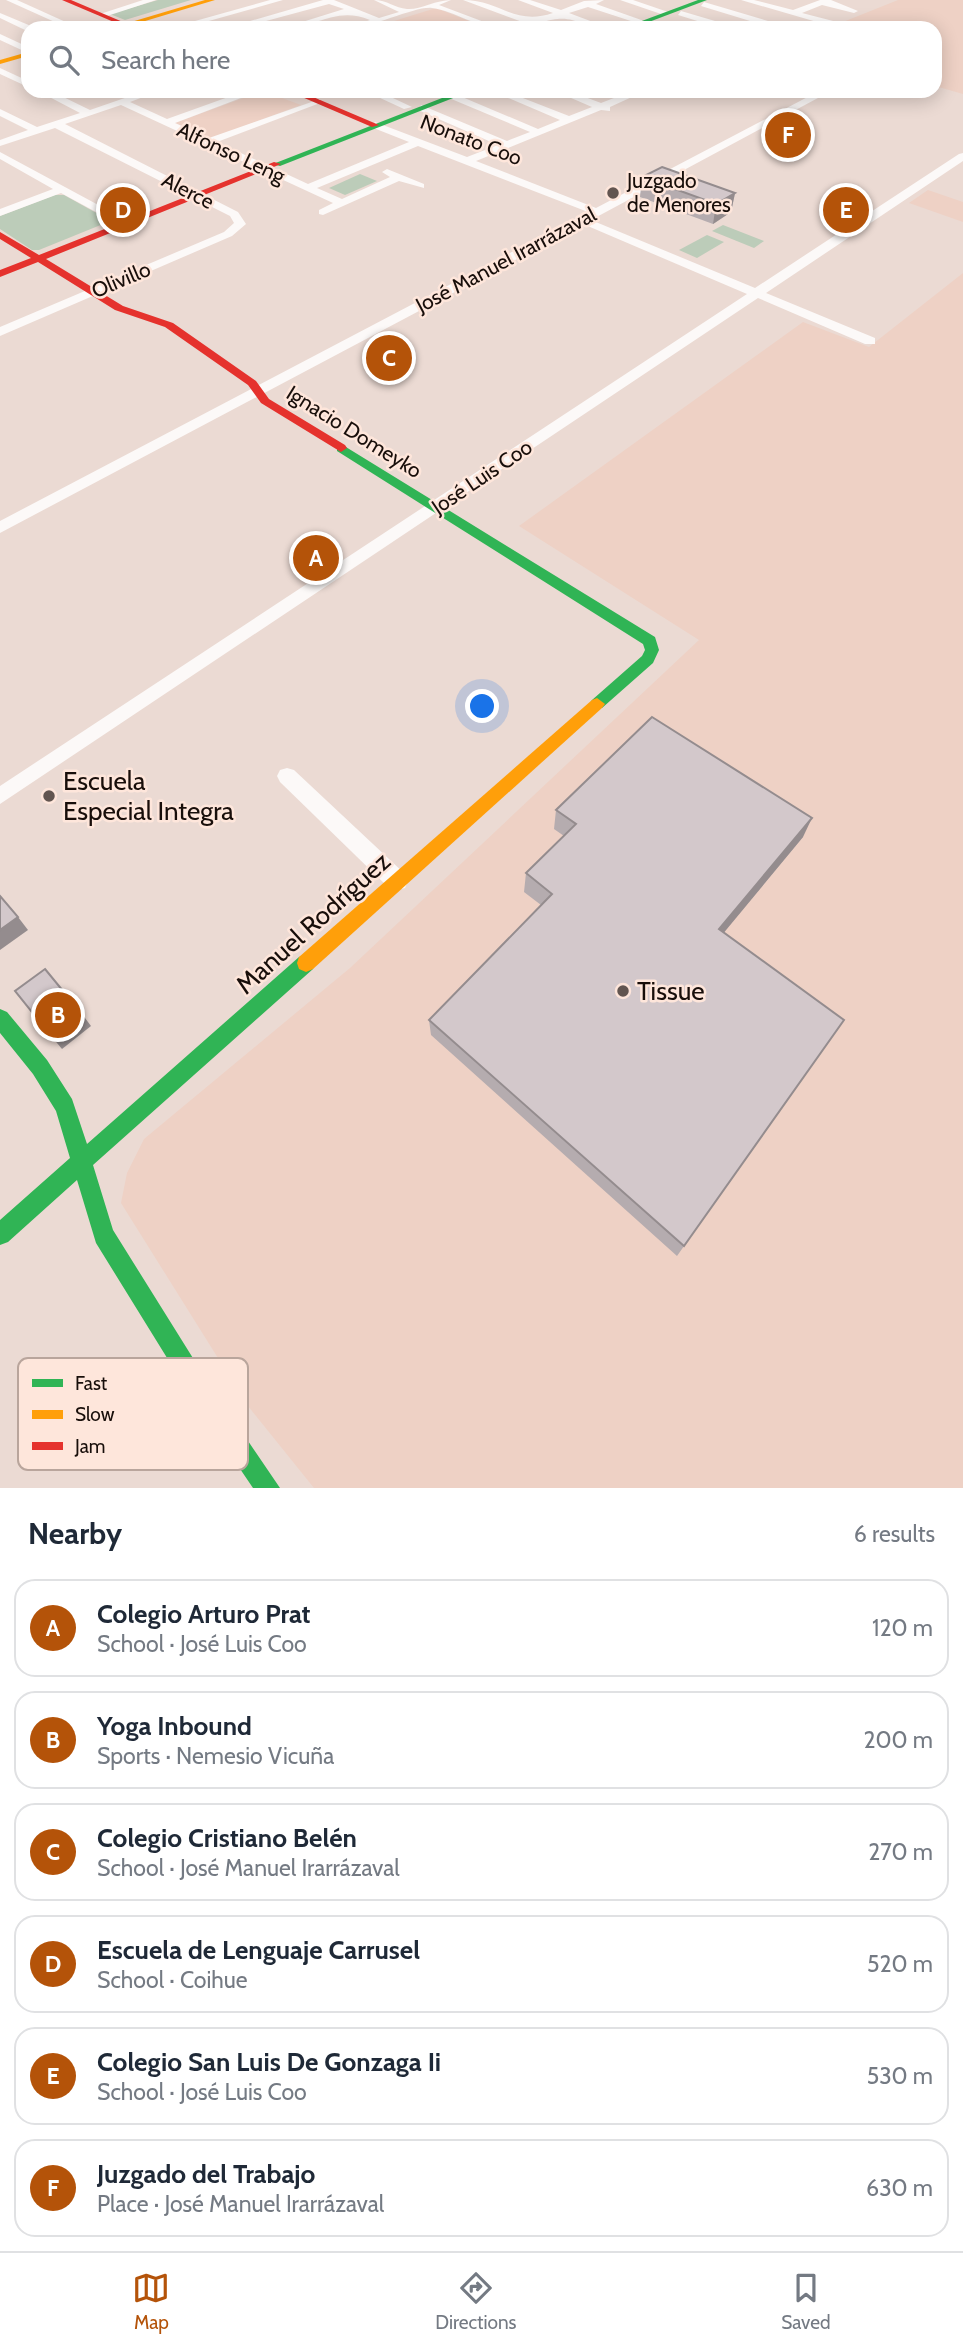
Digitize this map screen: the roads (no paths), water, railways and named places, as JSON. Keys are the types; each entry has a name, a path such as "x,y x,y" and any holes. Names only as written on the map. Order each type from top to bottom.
{"street":[{"path":"10,0 59,21"},
{"path":"66,0 113,21"},
{"path":"96,13 152,0"},
{"path":"201,21 279,0"},
{"path":"308,21 364,0"},
{"path":"377,0 407,12"},
{"path":"375,21 446,0"},
{"path":"467,0 527,21"},
{"path":"522,0 584,21"},
{"path":"574,0 587,4 676,12 736,21"},
{"path":"539,21 600,0"},
{"path":"624,0 706,21"},
{"path":"745,0 824,21"},
{"path":"763,5 775,0"},
{"path":"140,21 204,1 239,21"},
{"path":"257,21 328,1 378,20"},
{"path":"794,13 824,1 854,11"},
{"path":"431,3 476,21"},
{"path":"648,21 676,12"},
{"path":"0,15 21,25"},
{"path":"813,21 818,19"},
{"path":"0,37 21,48"},
{"path":"0,60 21,53"},
{"path":"0,71 21,81"},
{"path":"9,86 21,84"},
{"path":"58,98 89,113"},
{"path":"0,143 133,98"},
{"path":"166,122 234,98"},
{"name":"Nonato Coo","path":"310,98 597,212"},
{"path":"389,98 507,145"},
{"path":"0,274 436,98"},
{"path":"460,98 538,132"},
{"path":"514,98 569,120"},
{"path":"582,98 615,112"},
{"path":"467,161 623,98"},
{"name":"José Manuel Irarrázaval","path":"0,527 813,98"},
{"path":"208,142 317,101"},
{"name":"Alfonso Leng","path":"122,102 341,204"},
{"path":"0,112 37,131"},
{"name":"Alerce","path":"56,124 234,214 240,224"},
{"path":"308,188 418,142"},
{"path":"0,155 124,223"},
{"name":"José Luis Coo","path":"0,796 963,156"},
{"path":"367,163 420,186"},
{"path":"323,212 399,177"},
{"path":"0,213 62,189"},
{"path":"582,220 870,341"},
{"name":"Olivillo","path":"0,332 228,234 240,224"},
{"name":"Ignacio Domeyko","path":"0,235 125,311 169,325 248,380 265,401 641,633 652,645"},
{"name":"Manuel Rodríguez","path":"0,1234 648,659 652,645"},
{"path":"288,776 397,881"},
{"path":"0,1018 61,1099 72,1123 92,1208 104,1235 180,1358"},
{"path":"248,1459 268,1488"}],"place":[{"name":"Juzgado del Trabajo","path":"788,135"},
{"name":"Juzgado de Menores","path":"613,193"},
{"name":"Escuela de Lenguaje Carrusel","path":"123,210"},
{"name":"Colegio San Luis De Gonzaga Ii","path":"846,210"},
{"name":"Colegio Cristiano Belén","path":"389,358"},
{"name":"Colegio Arturo Prat","path":"316,558"},
{"name":"Escuela Especial Integra","path":"49,796"},
{"name":"Tissue","path":"623,991"},
{"name":"Yoga Inbound","path":"58,1015"}]}
